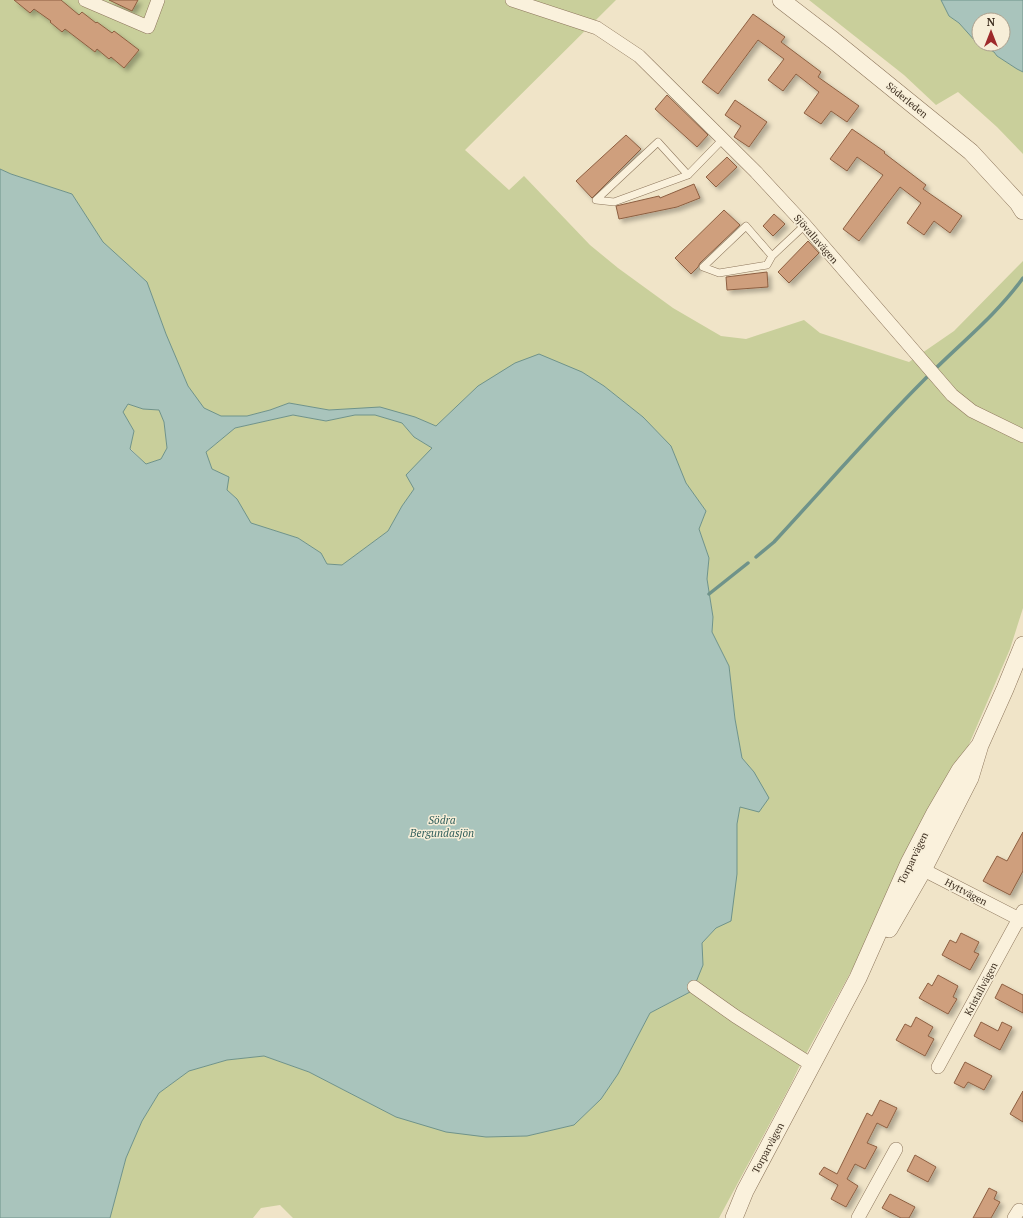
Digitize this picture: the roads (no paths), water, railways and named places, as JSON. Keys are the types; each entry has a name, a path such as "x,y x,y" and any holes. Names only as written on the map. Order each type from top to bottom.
{"street":[{"path":"85,0 148,27 158,0"},
{"name":"Sjövallavägen","path":"512,0 597,28 639,56 756,172 805,225 952,395 972,410 1023,436"},
{"name":"Söderleden","path":"781,0 833,40 971,152 1018,203 1023,211"},
{"name":"Sjövallavägen","path":"992,420 1023,424"},
{"name":"Torparvägen","path":"734,1218 745,1192 858,978 899,914 916,866 970,778 980,745 1023,645"},
{"name":"Hyttvägen","path":"916,866 1022,917"},
{"name":"Kristallvägen","path":"938,1067 1022,917"},
{"path":"694,987 735,1016 812,1065"},
{"path":"858,1218 896,1149"},
{"name":"Torparvägen","path":"728,1218 745,1192"}],"lane":[{"path":"688,175 658,142 596,200 614,202 688,175 723,139"},
{"path":"772,256 746,226 703,267 719,273 768,265 772,256 805,225"}],"water":[{"path":"941,0 1023,0 1023,72 997,56 994,52 1011,52 1011,12 971,12 971,36 959,23 949,16"},
{"name":"Södra Bergundasjön","path":"0,169 72,194 103,242 147,282 166,334 188,386 204,408 221,416 247,416 289,403 329,410 380,407 415,417 436,426 478,386 515,363 539,354 582,372 604,386 643,417 671,446 686,483 706,511 699,529 709,558 707,579 713,617 712,632 729,666 735,719 742,758 754,772 769,798 759,812 740,807 737,824 737,874 731,921 716,928 702,943 703,965 694,987 690,992 650,1013 618,1074 601,1099 574,1125 527,1136 486,1137 446,1132 396,1117 309,1072 264,1056 227,1060 189,1071 159,1093 142,1121 126,1158 110,1218 0,1218","holes":["128,404 143,409 159,410 164,422 167,448 161,459 146,464 130,449 134,431 123,412","293,415 326,421 355,415 375,415 402,423 414,437 432,448 406,475 414,489 402,506 388,531 342,565 327,564 321,553 298,538 251,523 237,499 227,490 229,477 212,469 206,452 235,428"]}],"waterway":[{"path":"756,557 774,542 867,440 937,367 1000,306 1023,278"},
{"path":"709,594 748,563"}]}
